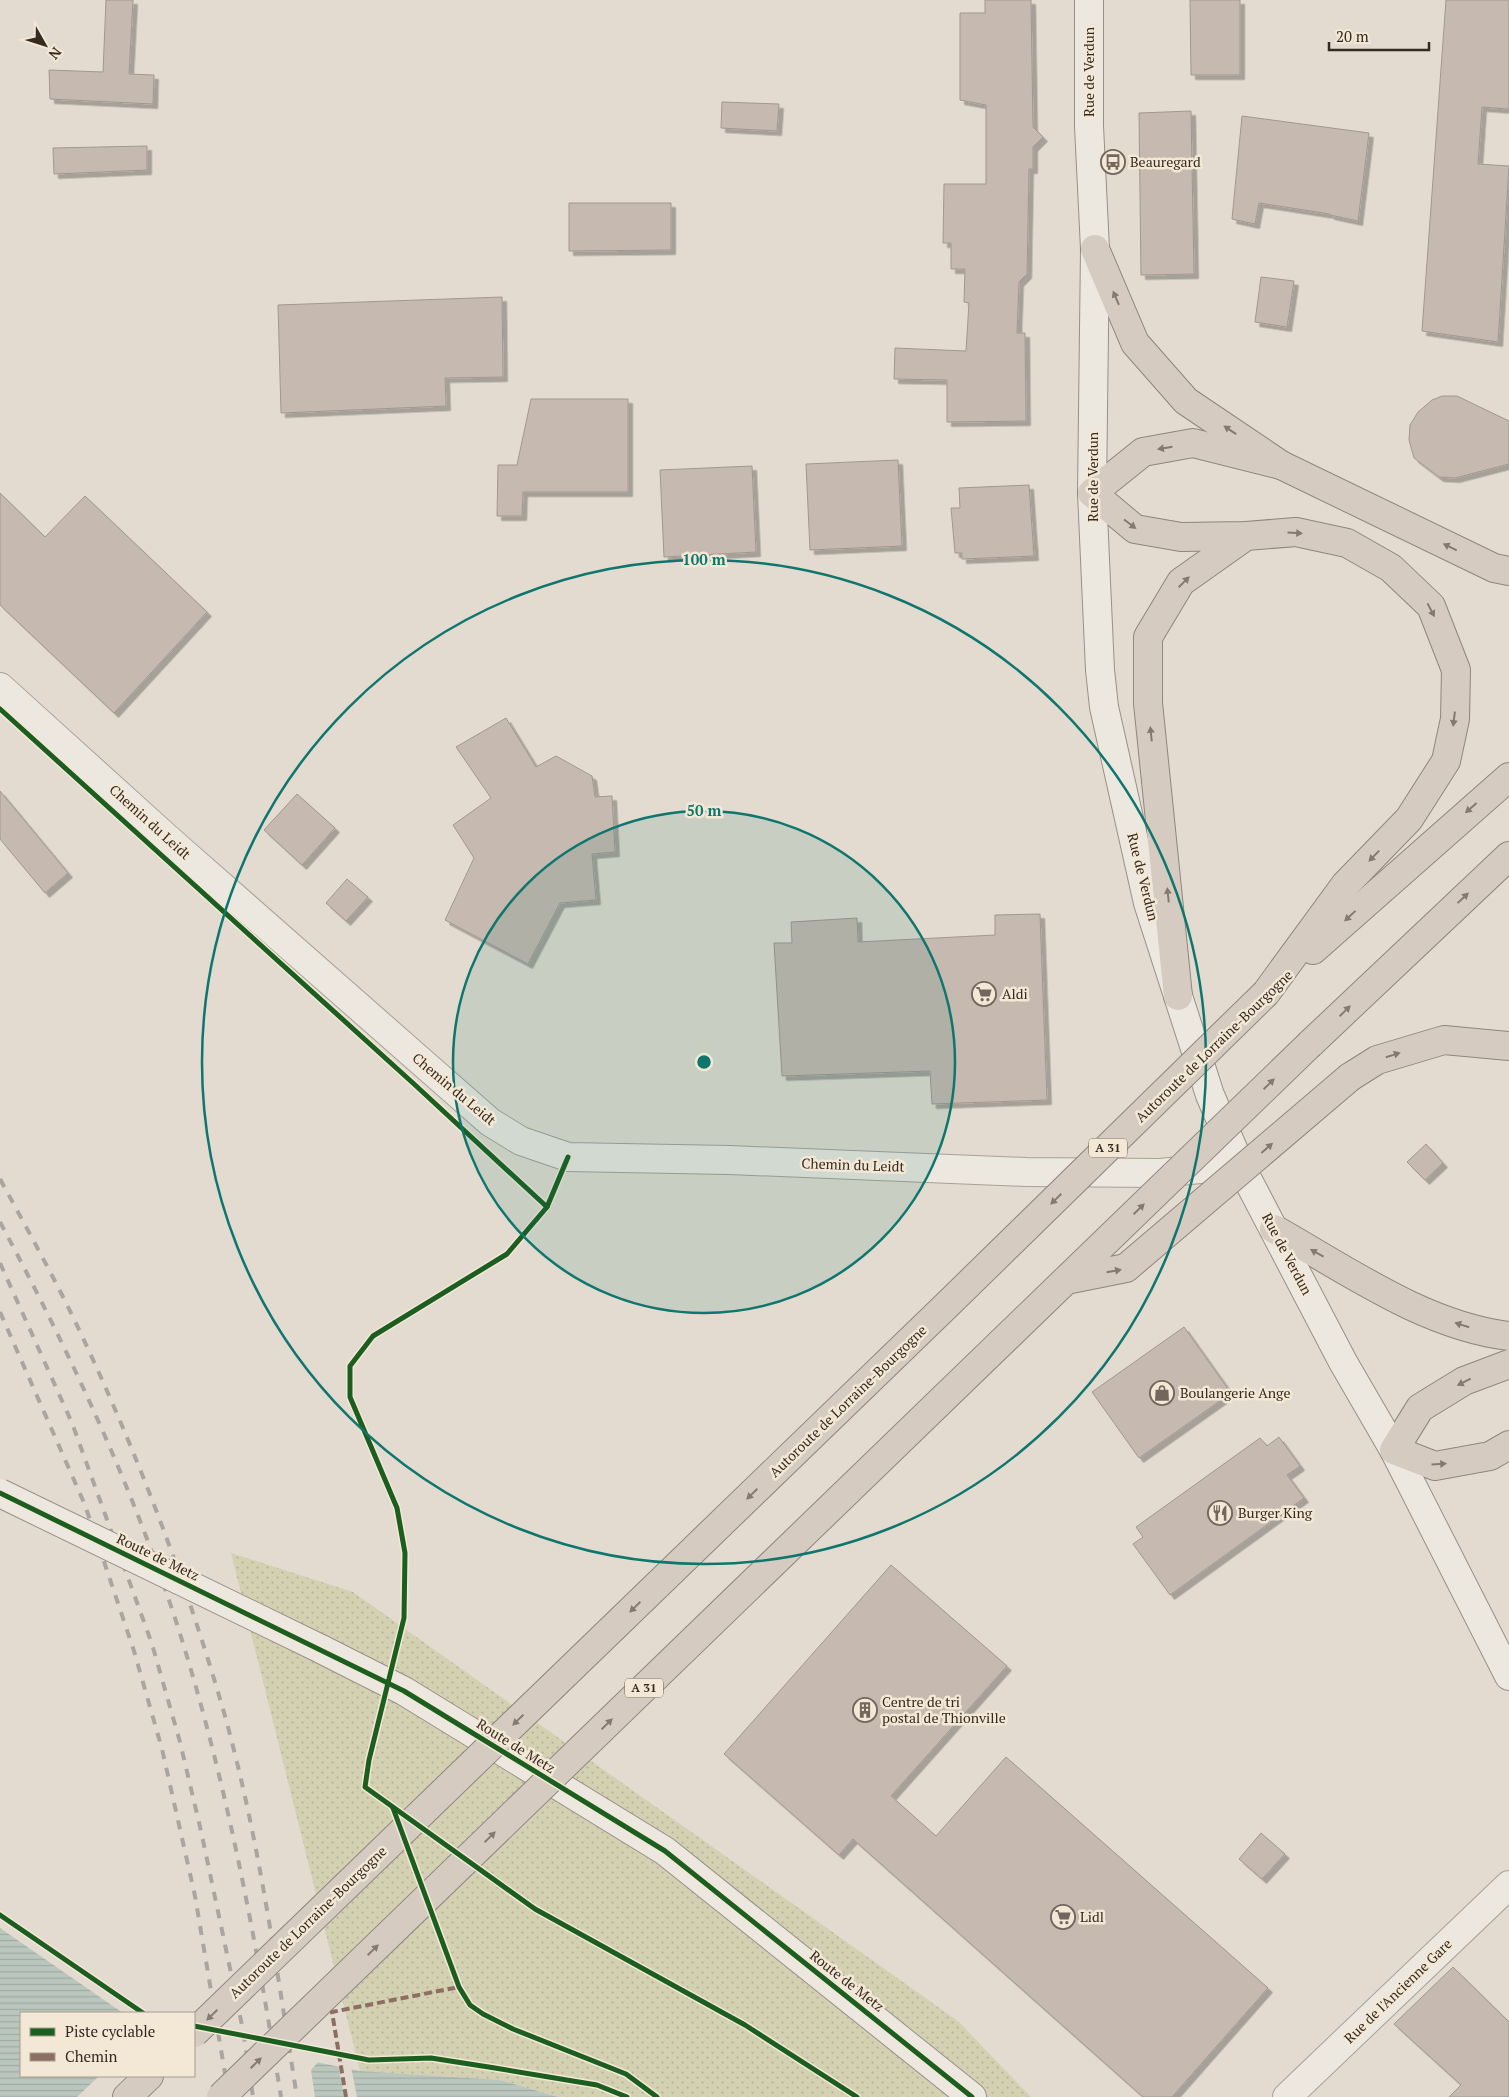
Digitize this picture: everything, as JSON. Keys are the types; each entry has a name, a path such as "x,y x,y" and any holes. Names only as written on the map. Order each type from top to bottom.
{"highway":[{"path":"1095,249 1135,343 1186,401 1281,465 1494,568 1509,571"},
{"path":"1266,993 1345,885 1409,819 1446,761 1455,719 1456,670 1431,606 1391,568 1347,543 1296,532 1246,536 1181,537 1135,529 1092,493 1143,452 1193,443 1281,465"},
{"path":"1178,996 1148,703 1148,637 1182,582 1246,536"},
{"name":"Autoroute de Lorraine-Bourgogne","path":"195,2032 936,1316 1266,993 1362,904 1509,777"},
{"name":"A 31","path":"221,2097 1310,1044 1509,856"},
{"path":"1066,1280 1126,1268 1350,1077 1378,1060 1444,1040 1509,1046"},
{"path":"1274,1229 1420,1311 1489,1334 1509,1336"},
{"path":"1509,1364 1464,1381 1420,1408 1394,1450 1435,1466 1490,1456 1509,1445"},
{"path":"127,2097 148,2077"}],"main road":[{"name":"Rue de Verdun","path":"1089,0 1089,126 1095,249 1092,493 1100,670 1104,707 1148,903 1220,1121 1240,1165 1344,1362 1394,1450 1509,1676"},
{"name":"Chemin du Leidt","path":"0,687 168,839 490,1122 521,1140 568,1157 729,1160 1017,1171 1160,1173 1240,1165"},
{"path":"1160,1173 1220,1121"},
{"name":"Route de Metz","path":"0,1493 404,1691 665,1852 972,2097"},
{"name":"Rue de l'Ancienne Gare","path":"1287,2097 1509,1885"}],"shaded area":[{"path":"231,1553 353,1592 958,2021 1031,2097 558,2097 500,2080 360,2071"},
{"path":"0,1928 122,2012 20,2012 20,2077 195,2077 195,2037 360,2071 500,2080 558,2097 0,2097"}],"pier":[{"path":"195,2035 320,2060 311,2070 315,2097 77,2097 98,2077 195,2077"},
{"path":"338,2064 351,2067 357,2097 344,2097"}],"building":[{"path":"106,0 133,0 129,74 154,75 153,104 50,99 49,70 103,72"},
{"path":"985,0 1031,0 1033,127 1043,137 1033,147 1033,169 1029,169 1027,274 1019,282 1017,333 1025,333 1026,421 947,422 947,380 894,379 895,348 966,351 969,303 964,302 965,269 951,269 951,243 943,243 944,184 986,184 986,105 960,100 960,13 985,13"},
{"path":"1190,0 1240,0 1240,75 1191,75"},
{"path":"1446,0 1509,0 1509,109 1482,107 1478,164 1509,166 1498,342 1422,331"},
{"path":"722,102 779,104 777,131 721,128"},
{"path":"1191,111 1194,274 1141,275 1139,113"},
{"path":"1242,116 1369,133 1358,221 1330,214 1259,203 1255,224 1232,219"},
{"path":"147,146 147,170 54,174 53,148"},
{"path":"569,203 671,203 671,250 569,251"},
{"path":"1261,277 1294,281 1287,327 1255,322"},
{"path":"502,297 503,377 445,378 446,406 281,413 278,305"},
{"path":"1442,396 1457,396 1509,421 1509,464 1455,478 1439,477 1414,458 1409,440 1410,425 1418,412 1432,400"},
{"path":"531,399 628,399 628,492 523,492 522,516 497,516 498,465 517,465"},
{"path":"898,460 902,546 810,550 806,464"},
{"path":"752,466 756,552 664,557 660,470"},
{"path":"1029,485 1034,556 962,559 962,553 955,553 951,508 960,508 959,488"},
{"path":"0,493 45,537 85,496 207,612 114,713 0,605"},
{"path":"506,718 536,767 556,756 592,776 595,797 612,796 615,852 592,854 596,900 560,903 528,964 445,920 474,858 453,825 491,798 456,747"},
{"path":"0,791 68,873 45,893 0,839"},
{"path":"297,794 335,828 302,865 264,830"},
{"path":"347,879 368,897 346,921 326,903"},
{"path":"1040,914 1047,1100 932,1104 930,1071 782,1076 774,943 792,943 791,922 857,918 858,942 995,935 995,915"},
{"path":"1426,1144 1443,1163 1425,1180 1407,1162"},
{"name":"Boulangerie Ange","path":"1184,1327 1231,1393 1139,1458 1092,1392"},
{"name":"Burger King","path":"1279,1437 1300,1466 1287,1475 1304,1498 1170,1595 1133,1544 1143,1537 1136,1527 1260,1438 1267,1446"},
{"path":"891,1565 1007,1666 891,1796 936,1836 1006,1757 1268,1988 1172,2097 1143,2097 853,1839 839,1855 724,1754"},
{"path":"1261,1833 1285,1854 1262,1879 1239,1859"},
{"path":"1453,1967 1509,2022 1509,2097 1449,2097 1461,2085 1394,2024"}],"railway":[{"path":"0,1179 64,1299 95,1364 137,1461 192,1609 223,1709 247,1805 274,1951 297,2097"},
{"path":"0,1222 56,1330 107,1441 131,1498 173,1612 206,1723 243,1882 281,2097"},
{"path":"0,1263 72,1423 152,1644 180,1742 201,1831 243,2030 253,2097"},
{"path":"0,1312 85,1505 134,1651 162,1749 195,1896 229,2097"}],"marked path":[{"path":"346,2097 332,2012 459,1987"}],"cycle path":[{"path":"0,709 547,1207"},
{"path":"568,1157 547,1207 507,1254 373,1336 350,1366 350,1397 397,1508 405,1553 404,1618 369,1760 365,1787 535,1909 745,2025 857,2097"},
{"path":"0,1493 404,1691 665,1851 972,2097"},
{"path":"393,1808 459,1987 470,2005 483,2014 513,2029 626,2074 657,2097"},
{"path":"0,1915 142,2012"},
{"path":"195,2026 369,2060 431,2058 495,2068 597,2085 627,2097"}],"place":[{"name":"Beauregard","path":"1113,162"},
{"name":"Aldi","path":"984,994"},
{"name":"Boulangerie Ange","path":"1162,1393"},
{"name":"Burger King","path":"1220,1513"},
{"name":"Centre de tri postal de Thionville","path":"865,1710"},
{"name":"Lidl","path":"1063,1917"}]}
